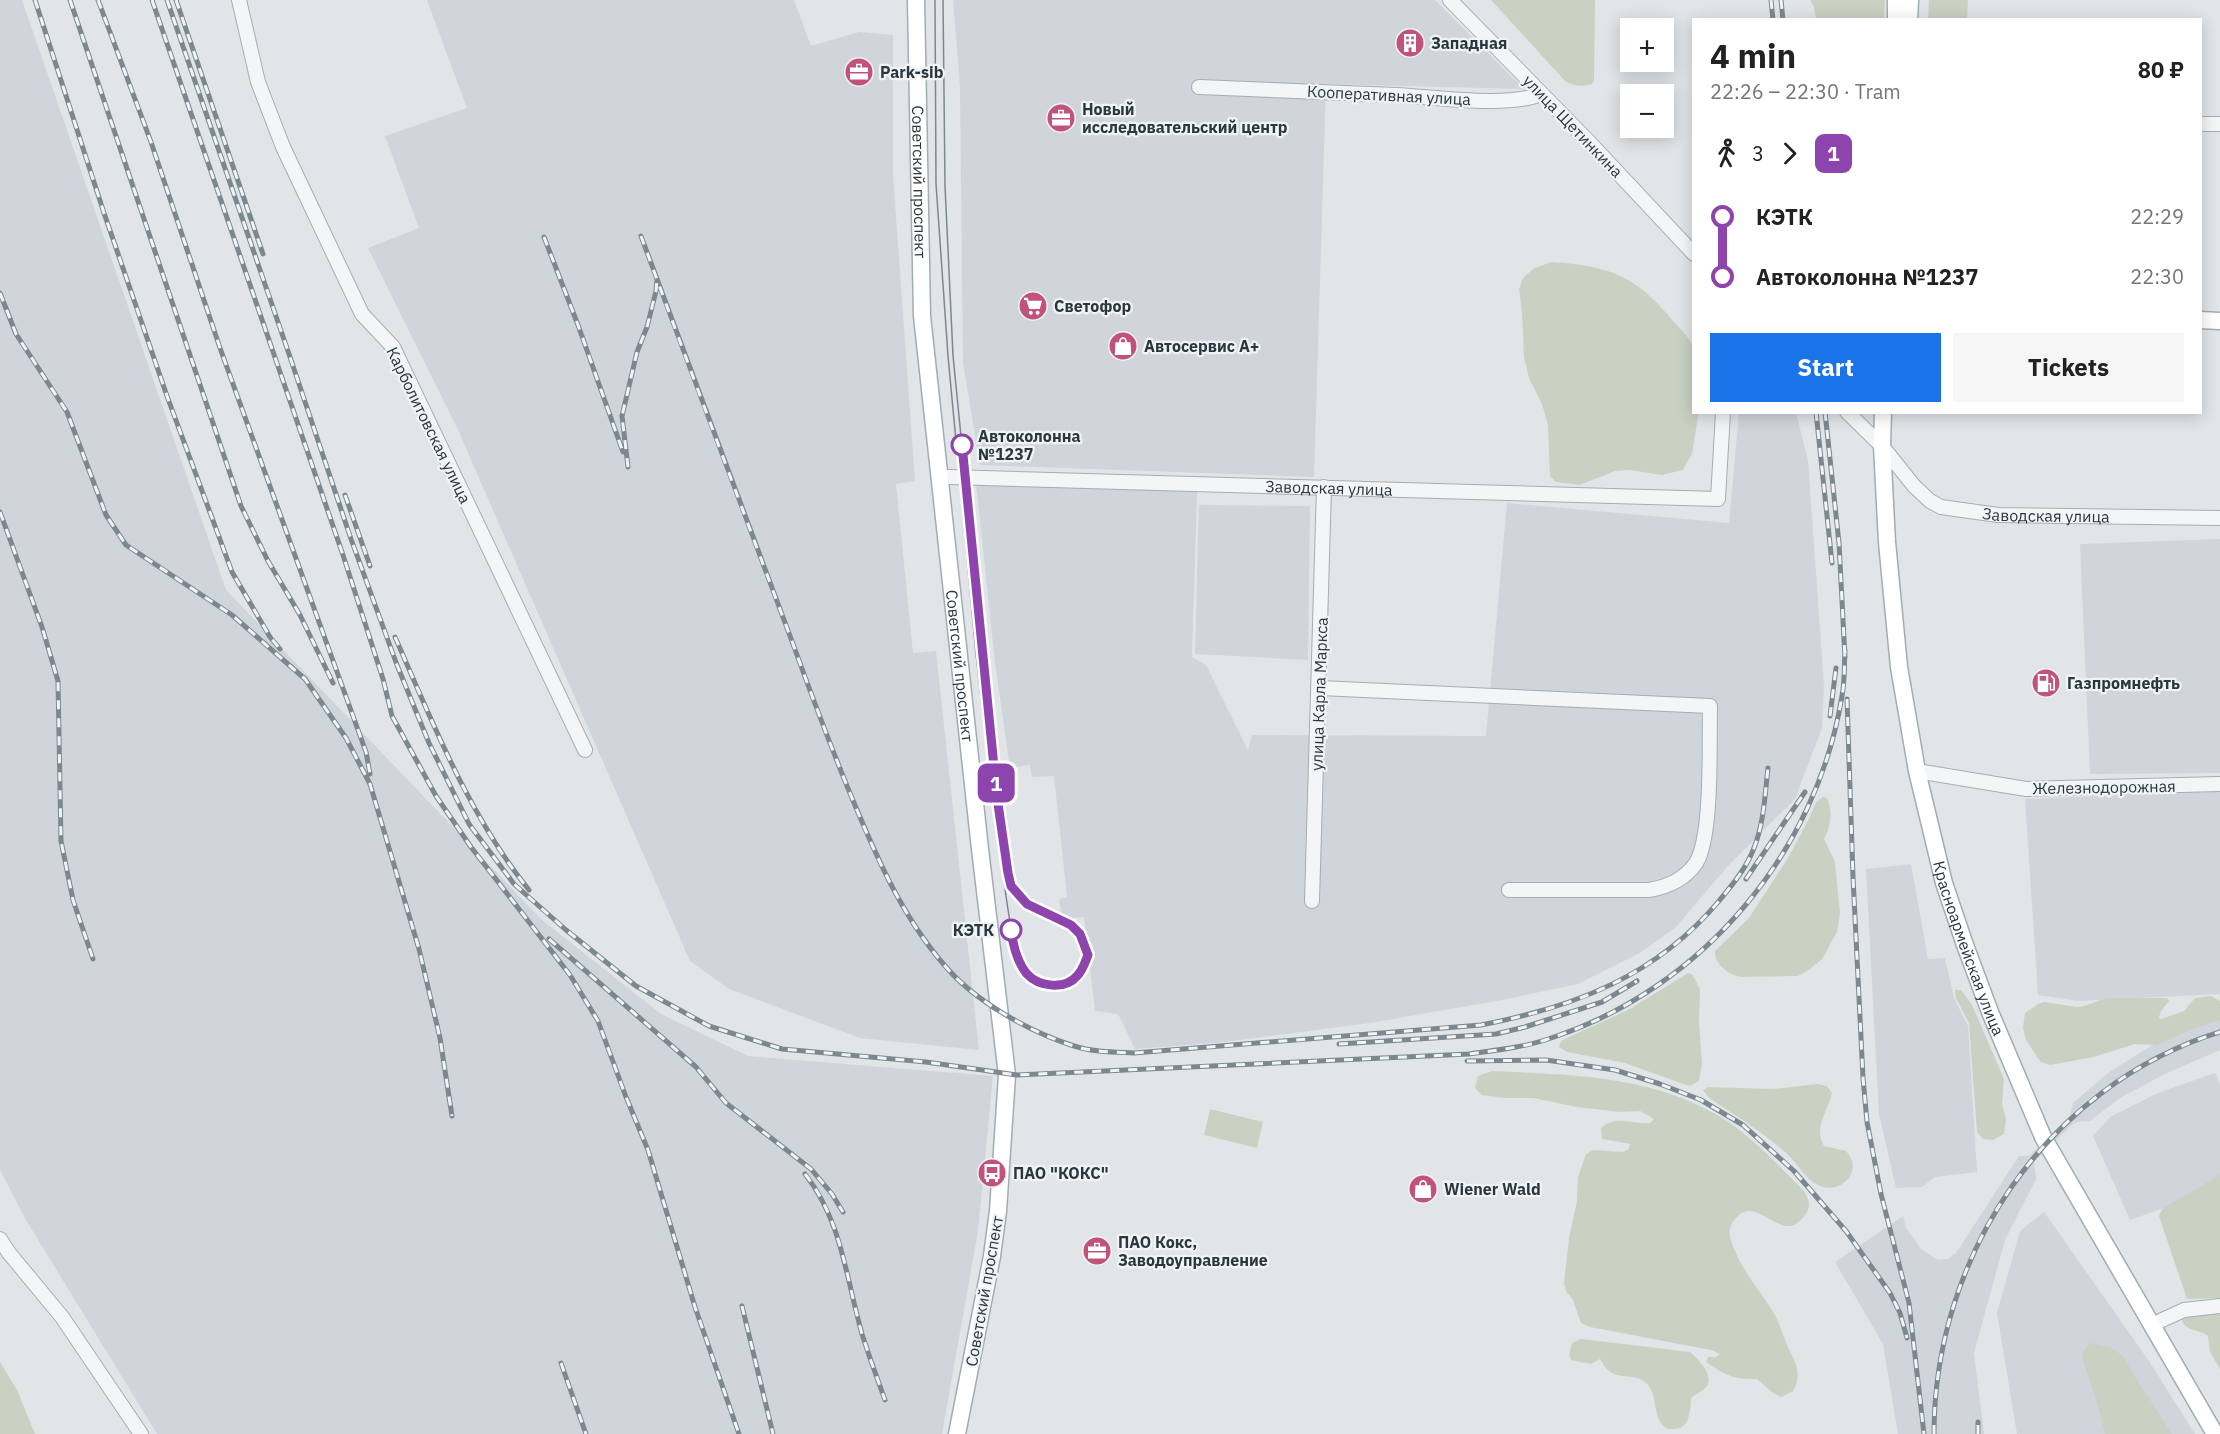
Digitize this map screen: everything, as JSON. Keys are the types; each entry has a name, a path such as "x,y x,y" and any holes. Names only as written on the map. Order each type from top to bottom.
{"main road":[{"name":"Советский проспект","path":"916,0 920,271 923,326 944,478 1017,1075 1006,1228 967,1434"},
{"name":"Советский проспект","path":"926,0 930,278 944,478 981,858 1007,1075 998,1211 992,1256 957,1434"},
{"path":"1896,0 1896,18"},
{"path":"1909,18 1910,0"},
{"path":"2202,320 2220,321"},
{"name":"Красноармейская улица","path":"1883,414 1882,446 1893,618 1906,716 1960,900 2032,1087 2072,1168 2220,1424"},
{"name":"Красноармейская улица","path":"1894,414 1893,459 1901,597 1922,772 1935,852 1965,945 1990,1012 2038,1128 2215,1434"}],"street":[{"name":"Карболитовская улица","path":"239,0 258,82 283,147 362,314 393,347 585,750"},
{"name":"улица Щетинкина","path":"1450,0 1692,252"},
{"name":"Кооперативная улица","path":"1199,87 1493,101 1530,98 1541,94"},
{"path":"2202,124 2220,124"},
{"name":"Заводская улица","path":"944,478 1718,499 1723,414"},
{"path":"1849,414 1882,446"},
{"name":"Заводская улица","path":"1882,446 1914,486 1930,501 1947,508 1998,514 2220,518"},
{"name":"улица Карла Маркса","path":"1312,901 1320,688 1324,487"},
{"path":"1320,688 1710,706 1707,819 1702,849 1696,862 1683,877 1649,890 1509,890"},
{"name":"Железнодорожная","path":"1922,772 2026,789 2220,784"},
{"path":"0,1239 62,1317 141,1434"},
{"path":"2160,1321 2190,1308 2220,1306"}],"shaded area":[{"path":"0,0 22,0 226,590 541,919 661,1014 748,1056 993,1076 978,1231 942,1434 157,1434 26,1220 0,1170"},
{"path":"427,0 794,0 811,46 859,32 893,35 893,176 915,481 896,484 913,653 936,651 979,1050 860,1038 729,989 690,961 458,430 368,248 419,228 385,136 467,108"},
{"path":"953,0 1435,0 1524,89 1326,84 1314,477 980,465 963,363 960,87"},
{"path":"1491,0 1595,0 1594,79 1592,84 1579,86 1566,82"},
{"path":"1810,0 1885,0 1884,18 1816,18"},
{"path":"1929,0 1968,0 1967,18 1928,18"},
{"path":"1551,262 1590,267 1621,276 1647,294 1685,334 1692,344 1692,414 1699,414 1692,454 1683,470 1662,475 1630,470 1615,471 1580,485 1556,482 1550,476 1548,425 1542,404 1529,378 1524,357 1519,289 1523,278 1533,269"},
{"path":"1739,414 1796,414 1808,461 1824,686 1822,728 1795,799 1727,867 1676,927 1640,953 1578,984 1370,1023 1225,1042 1135,1049 1118,1014 1095,1011 1084,917 1062,919 1059,899 1067,897 1054,776 1032,777 1030,765 1010,768 995,663 976,483 1197,491 1192,657 1206,665 1248,750 1252,735 1486,736 1507,503 1729,523"},
{"path":"1199,505 1310,506 1308,660 1195,654"},
{"path":"2220,539 2220,773 2090,774 2080,544"},
{"path":"2220,791 2220,994 2078,1001 2038,995 2025,799"},
{"path":"1823,797 1827,798 1831,813 1830,824 1824,839 1835,862 1840,914 1837,932 1822,959 1798,976 1741,977 1732,974 1717,960 1715,951 1749,918 1788,858 1816,802"},
{"path":"1911,864 1928,959 1945,958 1954,998 1968,1026 1977,1172 1935,1177 1922,1187 1896,1188 1879,1114 1866,869"},
{"path":"1688,973 1692,974 1700,989 1699,1020 1702,1064 1699,1081 1690,1086 1625,1063 1567,1052 1559,1047 1561,1041 1630,1009"},
{"path":"1955,990 1961,990 1972,1005 2004,1079 2002,1104 2006,1119 2004,1134 1993,1140 1983,1139 1977,1132 1969,1023 1956,998"},
{"path":"2211,996 2220,1001 2220,1020 2157,1045 2135,1044 2093,1057 2050,1065 2041,1062 2037,1057 2026,1040 2023,1028 2025,1013 2044,1002 2077,1007 2106,998 2167,998 2169,1001 2161,1011 2159,1017 2161,1019 2184,1011 2195,998"},
{"path":"2220,1016 2220,1050 2165,1074 2120,1098 2090,1121 2075,1122 2034,1162 2036,1179 2005,1240 1974,1353 1984,1434 1898,1434 1883,1344 1835,1262 1903,1216 1906,1228 1922,1250 1938,1260 1948,1259 1956,1253 2019,1156 2029,1156 2070,1116 2073,1103 2108,1073 2146,1049 2192,1024"},
{"path":"1492,1071 1615,1080 1674,1095 1703,1107 1740,1130 1804,1191 1809,1207 1796,1224 1782,1225 1748,1211 1735,1219 1730,1231 1732,1244 1740,1262 1777,1319 1795,1362 1798,1373 1793,1391 1781,1397 1757,1379 1742,1379 1724,1373 1706,1362 1708,1357 1716,1357 1720,1354 1711,1350 1590,1327 1581,1323 1564,1283 1569,1238 1577,1201 1578,1177 1586,1154 1593,1150 1623,1152 1629,1149 1630,1144 1602,1139 1601,1128 1607,1124 1619,1121 1650,1123 1654,1119 1640,1111 1620,1112 1577,1107 1533,1098 1482,1095 1475,1088 1478,1076"},
{"path":"2215,1073 2220,1085 2220,1188 2130,1220 2093,1136 2110,1117 2158,1093"},
{"path":"1817,1084 1827,1086 1832,1093 1821,1126 1820,1133 1824,1146 1846,1151 1853,1167 1846,1181 1831,1188 1822,1187 1813,1182 1779,1147 1709,1098 1703,1090 1708,1087 1774,1089"},
{"path":"1210,1109 1263,1122 1257,1148 1204,1135"},
{"path":"2220,1175 2220,1298 2187,1299 2159,1216 2162,1209"},
{"path":"2044,1212 2149,1361 2195,1434 2017,1434 1997,1313 2020,1231"},
{"path":"2220,1312 2220,1369 2210,1352 2208,1336 2190,1329 2182,1321 2185,1315"},
{"path":"1581,1339 1690,1352 1707,1372 1709,1381 1707,1386 1691,1398 1689,1416 1684,1425 1674,1429 1666,1428 1658,1418 1652,1392 1645,1382 1613,1373 1600,1359 1591,1364 1571,1360 1569,1355 1572,1343"},
{"path":"2092,1343 2110,1347 2123,1356 2172,1434 2105,1434 2083,1360 2084,1350"},
{"path":"0,1362 17,1390 35,1434 0,1434"}],"tram line":[{"path":"935,0 936,184 948,356 976,654 995,823 1012,936 1020,962 1033,979 1059,986 1073,981 1082,969 1088,955 1085,943 1071,925 1027,904 1011,887 997,797 953,356 945,186 943,0"},
{"name":"1","path":"962,445 997,797 1008,873 1011,886 1017,896 1027,904 1071,925 1080,934 1088,955 1082,969 1073,981 1059,986 1033,979 1020,962 1011,930"}],"railway":[{"path":"35,0 104,213 167,396 232,572 270,637 280,649"},
{"path":"70,0 241,506 268,561 300,615 333,683"},
{"path":"98,0 151,142 220,348 366,752 370,774"},
{"path":"152,0 343,555 383,679 392,716 436,796 471,847 570,975 598,1021 648,1150 695,1307 739,1434"},
{"path":"167,0 351,539 397,665 429,743 469,824 514,884 566,930 636,986 709,1026 782,1049 926,1062 1017,1075 1469,1054 1512,1048 1554,1037 1608,1014 1659,984 1704,948 1745,906 1779,859 1808,808 1829,753 1843,690 1845,650"},
{"path":"176,0 263,254"},
{"path":"1771,0 1773,18"},
{"path":"1781,0 1783,18"},
{"path":"641,236 826,733 867,834 889,881 915,926 958,980 988,1004 1040,1033 1081,1048 1134,1053 1481,1025 1516,1018 1581,998 1641,968 1668,949 1695,927 1724,895 1747,863 1754,848 1764,808 1768,768"},
{"path":"544,237 623,452"},
{"path":"628,467 622,416 637,352 647,327 657,280"},
{"path":"0,293 16,334 67,412 106,515 126,545 232,615 305,679 346,738 370,784 419,949 440,1038 452,1116"},
{"path":"1816,414 1832,563"},
{"path":"1825,414 1839,543 1845,658"},
{"path":"345,495 370,566"},
{"path":"0,512 42,627 58,681 61,841 73,900 93,959"},
{"path":"395,637 438,735 470,800 488,831 529,890"},
{"path":"1830,716 1836,668"},
{"path":"1847,699 1853,877 1867,1122 1881,1194 1909,1303 1924,1434"},
{"path":"1746,879 1805,792"},
{"path":"549,939 696,1067 726,1103 811,1169 832,1194 843,1212"},
{"path":"1339,1044 1496,1034 1602,1002 1637,981"},
{"path":"1934,1434 1939,1368 1954,1303 1979,1242 2012,1186 2053,1136 2102,1092 2158,1057 2220,1032"},
{"path":"1467,1061 1546,1060 1615,1070 1701,1100 1743,1125 1794,1171 1846,1231 1890,1293 1900,1313 1907,1338"},
{"path":"805,1174 817,1192 835,1231 862,1334 885,1400"},
{"path":"742,1306 773,1434"},
{"path":"561,1363 586,1434"},
{"path":"1978,1422 1978,1434"}],"place":[{"name":"Западная","path":"1410,43"},
{"name":"Park-sib","path":"859,72"},
{"name":"Новый исследовательский центр","path":"1061,118"},
{"name":"Светофор","path":"1033,306"},
{"name":"Автосервис А+","path":"1123,346"},
{"name":"Автоколонна №1237","path":"962,445"},
{"name":"Газпромнефть","path":"2046,683"},
{"name":"КЭТК","path":"1011,930"},
{"name":"ПАО \"КОКС\"","path":"992,1173"},
{"name":"Wiener Wald","path":"1423,1189"},
{"name":"ПАО Кокс, Заводоуправление","path":"1097,1251"}]}
